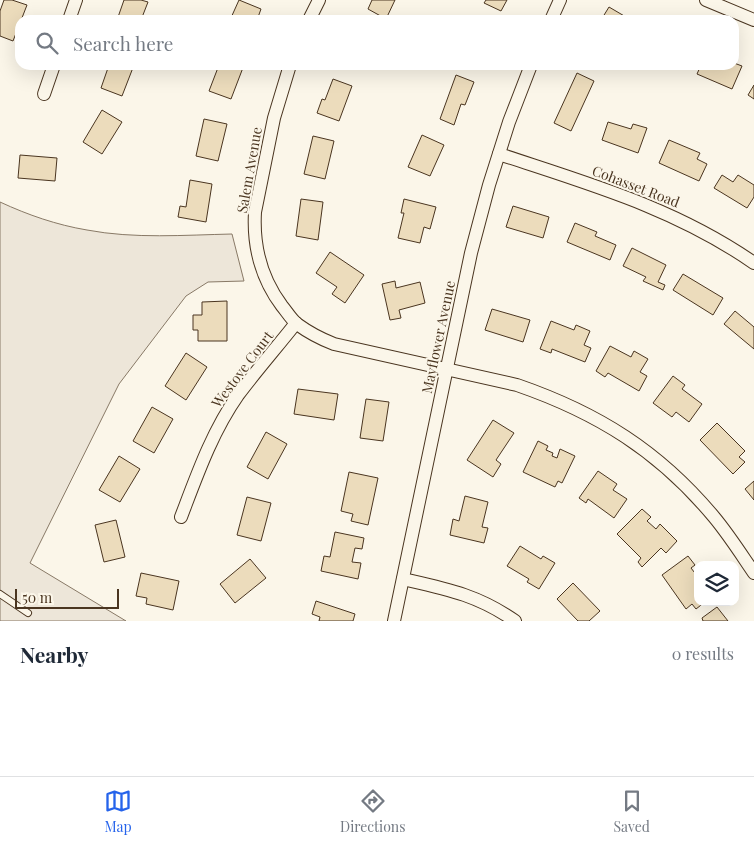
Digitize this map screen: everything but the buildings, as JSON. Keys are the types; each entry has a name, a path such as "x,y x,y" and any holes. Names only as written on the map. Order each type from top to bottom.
{"street":[{"path":"71,15 76,0"},
{"path":"312,15 319,0"},
{"path":"553,15 560,0"},
{"path":"706,0 754,20"},
{"path":"44,94 52,70"},
{"name":"Salem Avenue","path":"288,70 274,118 254,223 256,245 264,275 273,294 296,323 319,338 334,344 517,385 587,414 635,443 662,464 689,489 715,518 754,573"},
{"name":"Mayflower Avenue","path":"394,621 471,253 489,185 529,70"},
{"name":"Cohasset Road","path":"499,154 658,209 707,234 754,263"},
{"name":"Westove Court","path":"181,518 207,450 219,426 238,396 296,323"},
{"path":"404,578 471,596 499,610 515,621"}],"lane":[{"path":"0,594 28,613"}],"shaded area":[{"path":"0,202 54,222 105,233 160,236 232,234 244,281 208,282 186,296 119,384 30,563 126,621 0,621"}]}
